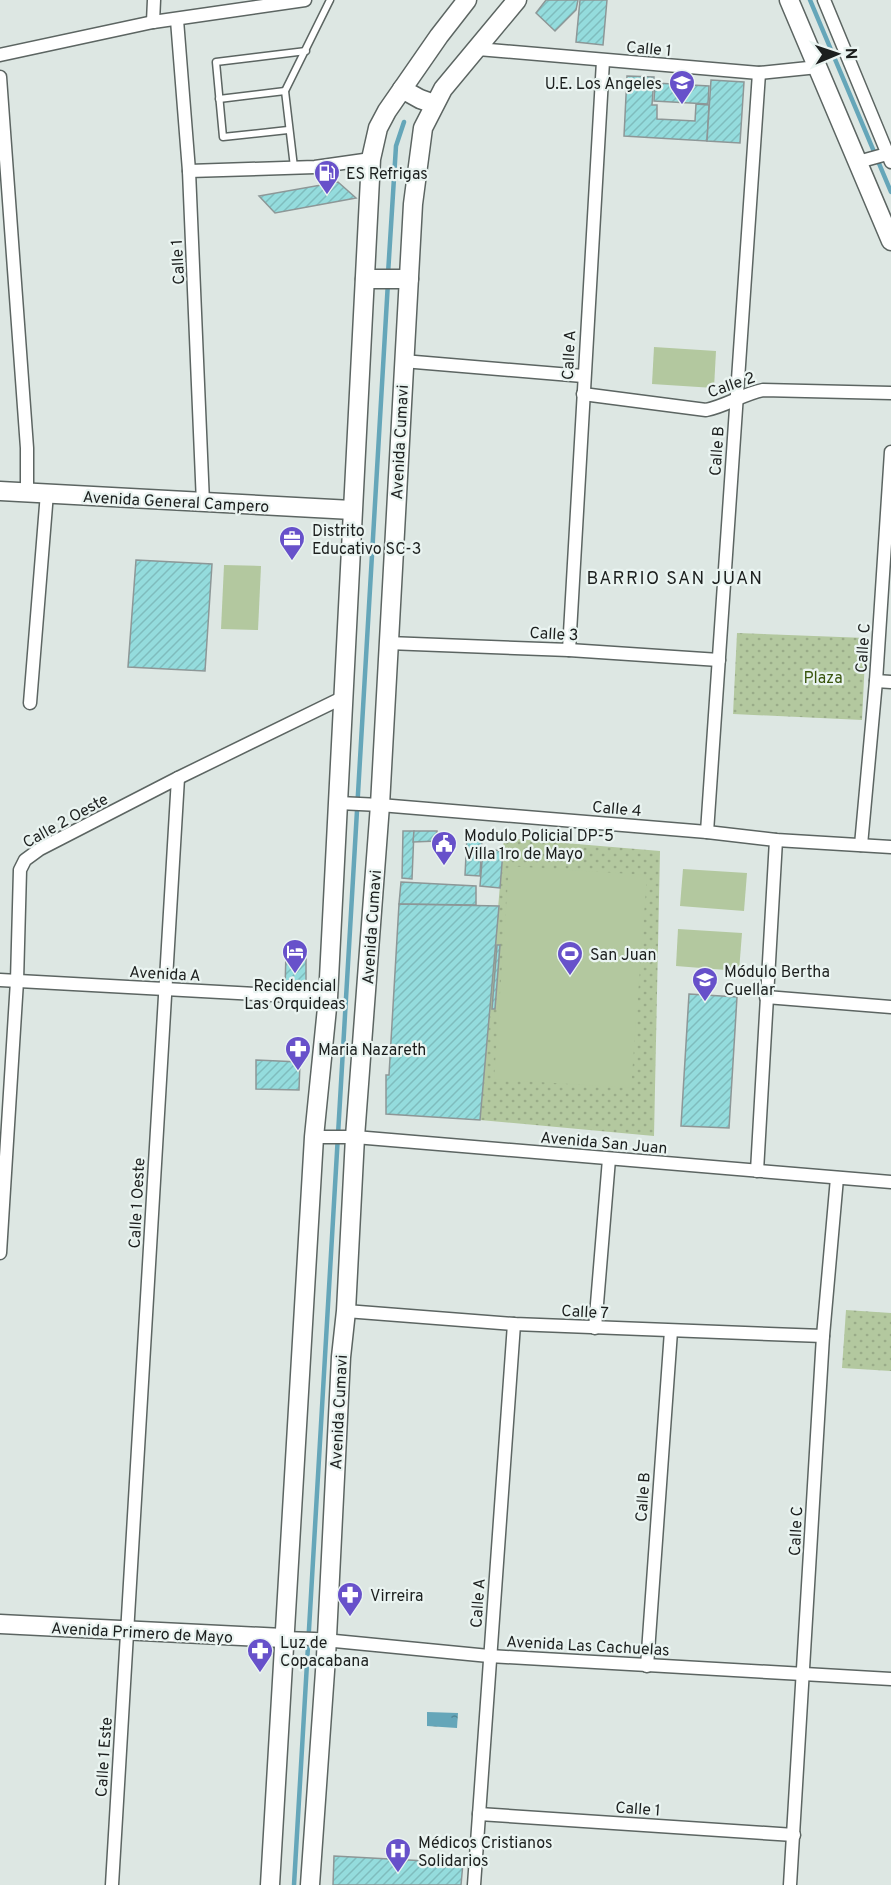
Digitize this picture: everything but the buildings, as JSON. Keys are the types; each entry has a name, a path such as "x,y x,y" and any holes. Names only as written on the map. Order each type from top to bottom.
{"main road":[{"path":"270,1885 318,1137 346,803 344,697 352,510 371,279 371,159 378,128 402,89 467,0"},
{"name":"Avenida Cumavi","path":"310,1885 320,1639 346,1311 350,1137 388,643 404,360 405,280 413,204 423,128 434,104 443,89 517,0"},
{"path":"789,0 861,161 891,241"},
{"path":"402,89 434,104"},
{"path":"371,279 405,280"},
{"name":"Avenida General Campero","path":"0,491 352,510"},
{"name":"Avenida Primero de Mayo","path":"0,1624 286,1639"}],"street":[{"path":"153,22 154,0"},
{"path":"0,54 153,22 305,0"},
{"path":"824,0 887,157 861,161"},
{"name":"Calle 1","path":"177,20 189,171 203,503"},
{"name":"Calle 1","path":"478,49 759,73 818,67"},
{"name":"Calle A","path":"569,650 583,376 603,61"},
{"name":"Calle B","path":"707,832 759,73"},
{"path":"0,77 27,448 27,492"},
{"path":"189,171 315,167 371,159"},
{"path":"404,360 583,376"},
{"name":"Calle 2","path":"583,394 706,410 763,390 891,393"},
{"name":"Calle C","path":"861,845 876,681 891,452"},
{"path":"30,703 47,494"},
{"name":"Calle 3","path":"388,643 569,650 719,660"},
{"path":"876,681 891,682"},
{"name":"Calle 2 Oeste","path":"0,1252 17,981 20,870 25,860 40,849 178,778 344,697"},
{"name":"Calle 1 Oeste","path":"127,1631 178,778"},
{"name":"Calle 4","path":"346,803 707,832 776,840 891,847"},
{"path":"757,1171 776,840"},
{"name":"Avenida A","path":"0,980 328,998"},
{"path":"766,997 891,1007"},
{"name":"Avenida San Juan","path":"318,1137 350,1137 891,1182"},
{"path":"595,1328 609,1159"},
{"name":"Calle C","path":"790,1885 823,1336 837,1178"},
{"name":"Calle 7","path":"346,1311 514,1324 823,1336"},
{"name":"Calle A","path":"474,1885 514,1324"},
{"name":"Calle B","path":"647,1666 671,1331"},
{"name":"Calle 1 Este","path":"112,1885 127,1631"},
{"name":"Avenida Las Cachuelas","path":"286,1639 320,1639 489,1656 647,1666 803,1672 891,1679"},
{"name":"Calle 1","path":"478,1814 794,1835"}],"lane":[{"path":"294,167 285,91 330,0"},
{"path":"288,130 223,137 215,66 219,61 306,51"},
{"path":"219,99 285,91"}],"green space":[{"path":"654,347 716,351 714,388 652,384"},
{"path":"224,565 261,566 258,630 221,629"},
{"name":"Plaza","path":"737,633 866,638 862,720 733,714"},
{"name":"San Juan","path":"504,838 660,851 654,1136 480,1120"},
{"name":"San Juan","path":"509,866 647,875 631,1088 494,1079"},
{"path":"683,869 747,873 744,911 680,906"},
{"path":"678,929 742,933 739,971 676,966"},
{"path":"846,1310 891,1313 891,1371 842,1368"}],"water":[{"path":"427,1712 458,1713 457,1728 427,1726"}],"waterway":[{"path":"810,0 891,192"},
{"path":"388,274 396,146 404,122"},
{"path":"294,1885 388,282"}],"place":[{"name":"U.E. Los Angeles","path":"682,106"},
{"name":"ES Refrigas","path":"327,196"},
{"name":"Distrito Educativo SC-3","path":"292,562"},
{"name":"Modulo Policial DP-5 Villa 1ro de Mayo","path":"444,867"},
{"name":"Recidencial Las Orquideas","path":"295,975"},
{"name":"San Juan","path":"570,977"},
{"name":"Módulo Bertha Cuellar","path":"705,1003"},
{"name":"Maria Nazareth","path":"298,1072"},
{"name":"Virreira","path":"350,1618"},
{"name":"Luz de Copacabana","path":"260,1674"},
{"name":"Médicos Cristianos Solidarios","path":"398,1874"}],"district":[{"name":"BARRIO SAN JUAN","path":"675,578"}]}
